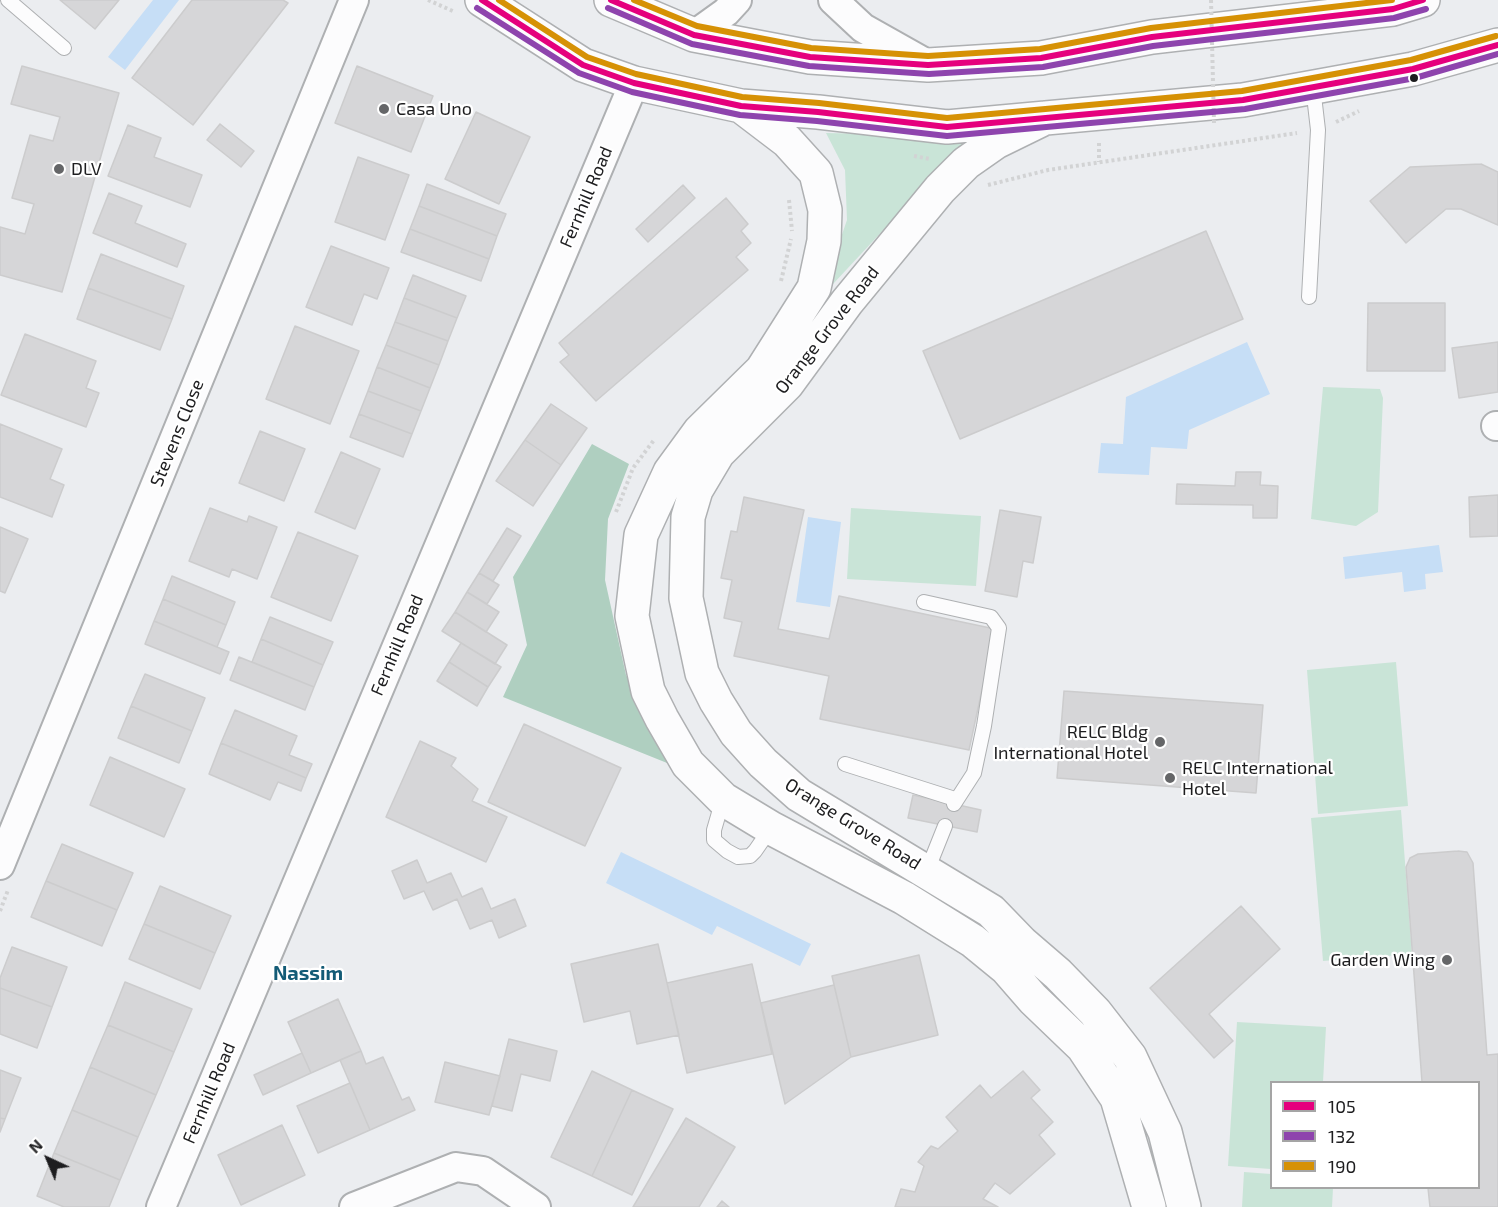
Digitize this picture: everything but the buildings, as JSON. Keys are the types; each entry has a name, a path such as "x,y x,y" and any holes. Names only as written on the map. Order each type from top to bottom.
{"street":[{"name":"Stevens Close","path":"0,865 354,0"},
{"path":"482,0 583,65 634,83 741,106 818,112 947,127 1243,100 1413,69 1498,45"},
{"path":"611,0 694,35 810,57 928,65 1041,58 1152,37 1393,9 1423,0"},
{"path":"694,35 726,12 737,0"},
{"path":"833,0 863,28 928,65"},
{"name":"Fernhill Road","path":"161,1207 634,83"},
{"name":"Orange Grove Road","path":"741,106 787,141 816,173 825,210 824,241 814,288 762,370 700,431 670,472 641,535 632,616 648,691 688,764 723,799 771,828 904,898 973,941 1005,968 1083,1047 1117,1098 1149,1207"},
{"name":"Orange Grove Road","path":"1045,118 996,142 966,163 940,189 847,302 787,384 718,453 696,490 688,517 686,598 702,673 736,733 763,763 800,795 991,911 1088,1004 1130,1057 1165,1132 1184,1207"},
{"path":"354,1207 456,1167 483,1171 536,1207"}],"lane":[{"path":"8,0 64,48"},
{"path":"1309,297 1318,130 1312,87"},
{"path":"845,764 954,802 974,772 984,726 999,628 991,617 924,602"},
{"path":"723,799 714,830 714,840 727,851 738,857 750,856 771,828"},
{"path":"927,871 945,826"}],"path":[{"path":"1203,4 1213,1 1214,123"},
{"path":"978,188 1048,170 1318,130 1370,106"},
{"path":"779,290 792,234 789,193"},
{"path":"614,522 618,504 633,468 658,434"}],"green space":[{"path":"826,133 971,136 820,298 847,220 845,170"},
{"path":"1323,387 1380,389 1383,398 1378,512 1356,526 1311,519"},
{"path":"592,444 629,464 608,519 605,580 626,675 677,767 503,697 527,645 513,577"},
{"path":"851,508 981,516 976,586 847,579"},
{"path":"1396,662 1408,806 1318,814 1307,670"},
{"path":"1401,810 1412,954 1323,961 1311,818"},
{"path":"1237,1022 1326,1027 1323,1081 1270,1081 1270,1169 1228,1166"},
{"path":"1244,1172 1270,1174 1270,1189 1333,1189 1332,1207 1242,1207"}],"water":[{"path":"153,0 179,0 125,70 108,57"},
{"path":"1247,342 1270,394 1189,430 1187,449 1151,447 1149,475 1098,473 1101,443 1123,444 1126,397"},
{"path":"808,517 841,522 830,607 796,602"},
{"path":"1439,545 1443,572 1425,574 1426,589 1404,592 1402,572 1345,579 1343,557"},
{"path":"621,852 811,944 800,966 717,926 712,935 606,883"}],"transit line":[{"name":"105","path":"482,0 583,65 634,83 741,106 818,112 947,127 1243,100 1413,69 1498,45"},
{"name":"190","path":"499,0 587,57 636,74 742,97 819,103 947,118 1242,91 1411,60 1496,36"},
{"name":"105","path":"611,0 694,35 810,57 928,65 1041,58 1152,37 1393,9 1423,0"},
{"name":"190","path":"634,0 697,26 811,48 928,56 1040,49 1151,28 1392,0"},
{"name":"132","path":"477,8 579,73 632,92 740,115 817,121 947,136 1245,109 1415,78 1498,54"},
{"name":"132","path":"608,8 692,44 809,66 929,74 1043,67 1153,46 1394,18 1426,9"}],"place":[{"name":"Casa Uno","path":"384,109"},
{"name":"DLV","path":"59,169"},
{"name":"RELC Bldg International Hotel","path":"1160,742"},
{"name":"RELC International Hotel","path":"1170,778"},
{"name":"Garden Wing","path":"1447,960"}],"district":[{"name":"Nassim","path":"308,973"}]}
